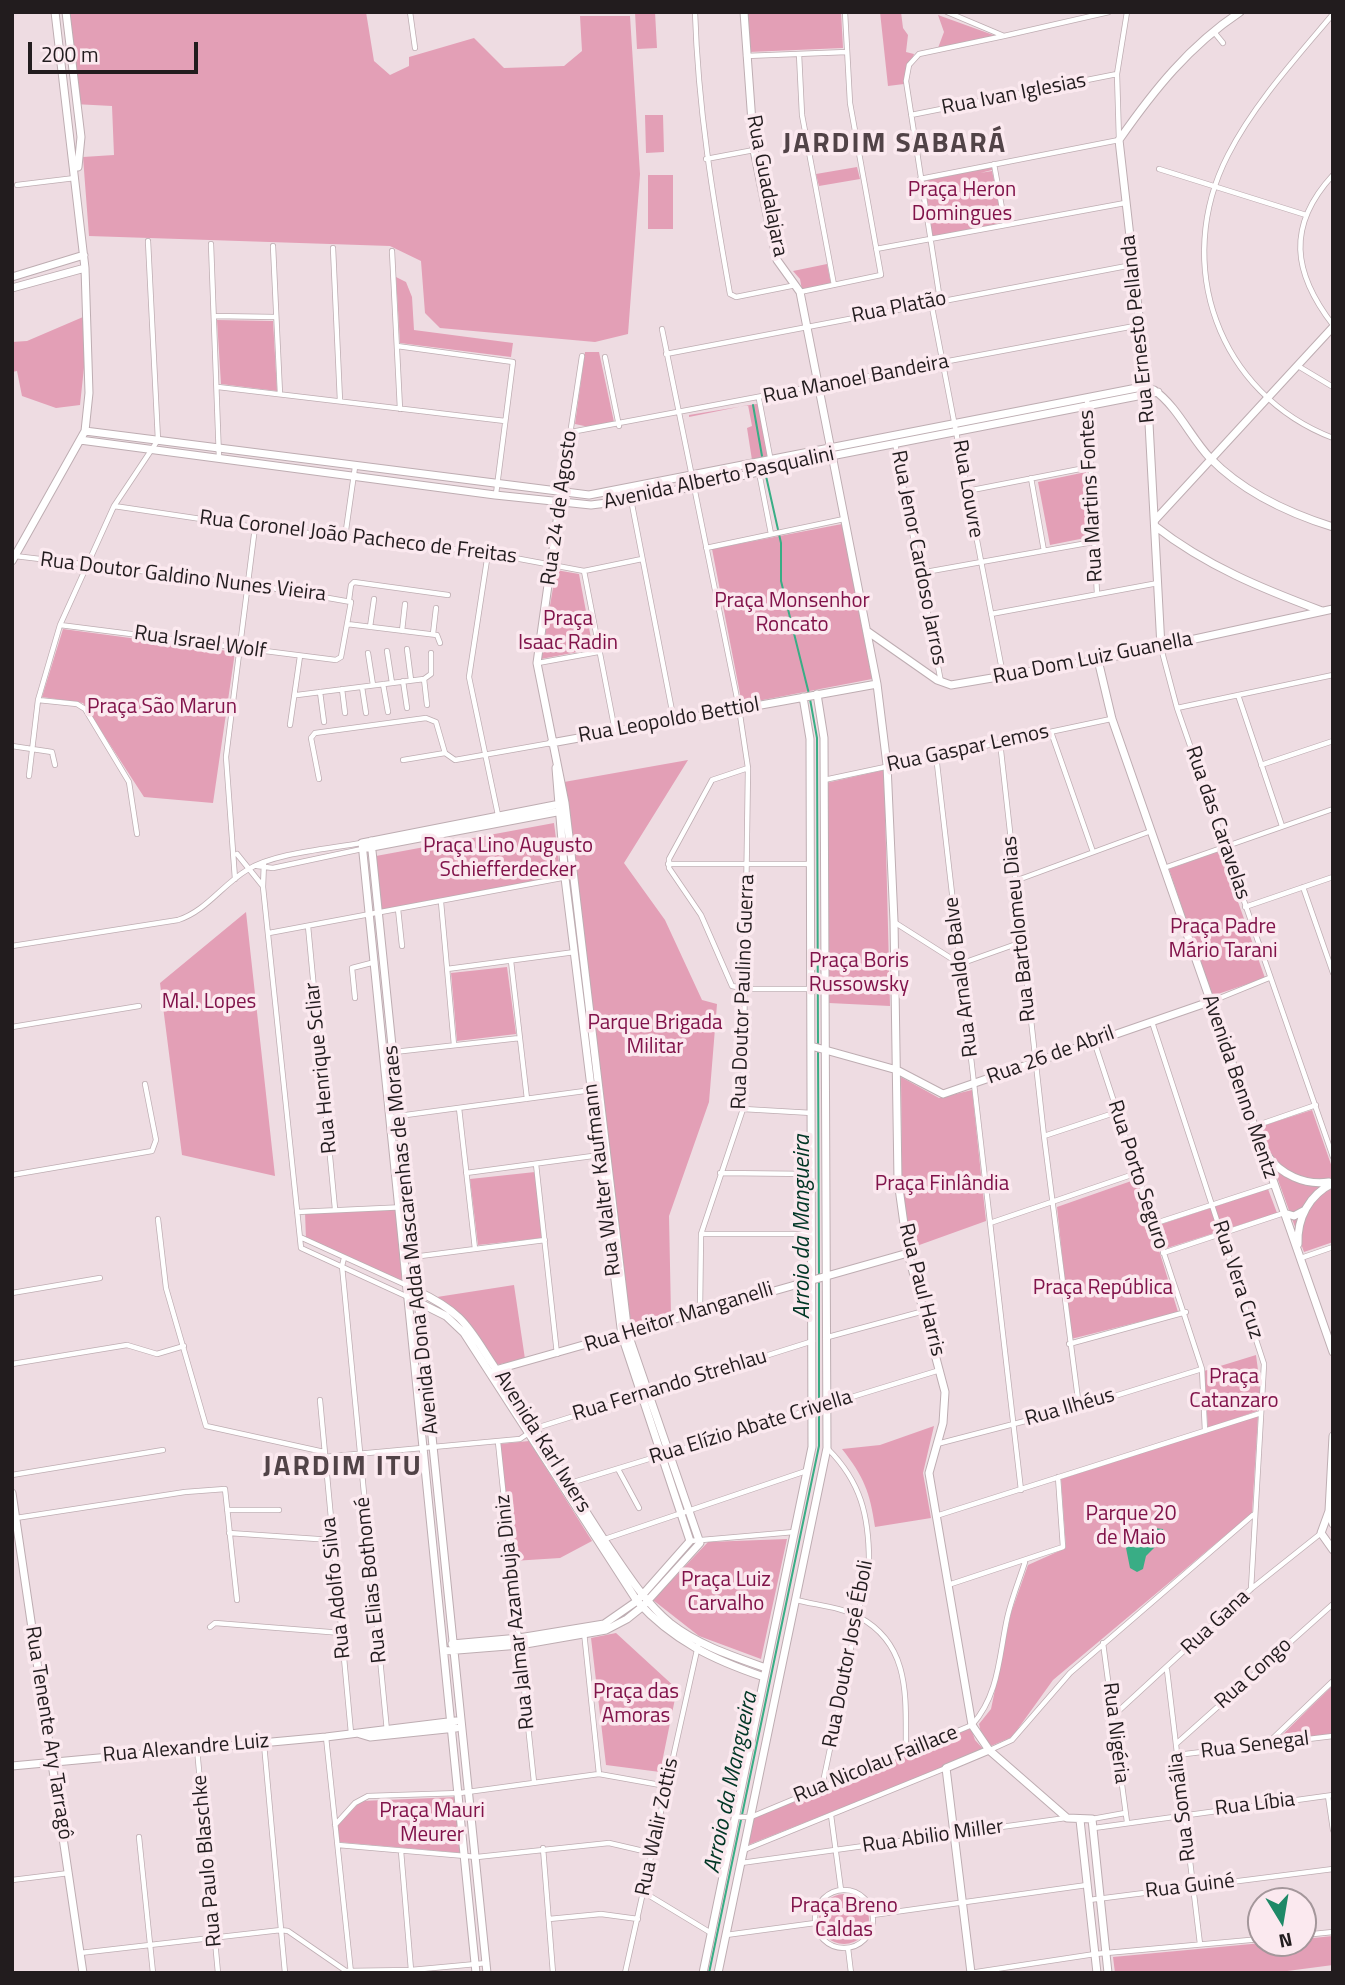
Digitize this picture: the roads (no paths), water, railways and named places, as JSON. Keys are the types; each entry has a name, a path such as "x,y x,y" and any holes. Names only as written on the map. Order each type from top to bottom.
{"street":[{"path":"14,559 85,431 89,393 90,341 84,255 55,12"},
{"path":"66,12 81,139 76,178"},
{"path":"410,12 415,48"},
{"path":"695,12 697,79 706,159 732,296 834,285 880,276 850,103 845,12"},
{"name":"Rua Guadalajara","path":"744,12 745,56 754,150 776,257 798,288 807,327 877,684 887,765"},
{"path":"947,12 1004,36"},
{"path":"940,300 906,80 909,65 919,54 1109,12"},
{"name":"Rua Ernesto Pellanda","path":"1127,12 1117,74 1119,140 1148,397 1161,647"},
{"path":"920,179 1119,140 1160,83 1189,52 1240,12"},
{"path":"1333,14 1248,123 1228,155 1206,216 1210,307 1221,336 1266,400 1313,430 1333,438"},
{"path":"1214,32 1223,43"},
{"path":"745,56 847,51"},
{"path":"799,54 802,115 834,285"},
{"name":"Rua Ivan Iglesias","path":"911,115 1117,74"},
{"path":"71,140 75,143 81,139"},
{"path":"706,159 754,150"},
{"path":"994,164 1005,225"},
{"path":"1159,169 1306,215"},
{"path":"1324,611 1255,586 1188,549 1155,523 1333,326 1314,300 1304,277 1300,251 1306,215 1313,196 1333,175"},
{"path":"17,186 76,178"},
{"path":"876,249 1125,203"},
{"path":"29,776 38,700 60,625 114,506 158,440 148,241"},
{"path":"211,244 221,448 219,458"},
{"path":"273,246 279,394"},
{"path":"333,248 340,401"},
{"path":"392,251 400,409"},
{"path":"12,277 84,255"},
{"name":"Rua Platão","path":"666,354 1132,265"},
{"path":"12,288 85,268"},
{"name":"Rua Louvre","path":"931,302 1003,677"},
{"path":"214,316 275,317"},
{"name":"Rua Manoel Bandeira","path":"571,432 619,426 1140,325"},
{"name":"Rua Doutor Paulino Guerra","path":"662,329 739,708 748,768 747,989 743,1109 701,1234 700,1311"},
{"path":"397,346 513,362 495,495"},
{"name":"Rua 24 de Agosto","path":"551,743 537,663 582,356"},
{"path":"605,357 619,426"},
{"path":"1298,365 1333,387"},
{"path":"1147,386 1158,392 1211,458 1265,500 1299,517 1333,527"},
{"name":"Avenida Alberto Pasqualini","path":"85,431 497,486 590,495 1147,386"},
{"path":"218,387 505,421"},
{"name":"Avenida Alberto Pasqualini","path":"80,440 495,495 591,505 631,500 896,443 1148,397 1158,392"},
{"name":"Rua Martins Fontes","path":"1087,398 1097,594"},
{"path":"759,399 772,470"},
{"name":"Rua Jenor Cardoso Jarros","path":"894,434 942,682"},
{"path":"757,462 771,534"},
{"path":"345,537 355,467"},
{"path":"967,491 1090,467"},
{"path":"1031,478 1044,551"},
{"path":"629,489 674,721"},
{"name":"Rua Coronel João Pacheco de Freitas","path":"114,506 255,527 488,554 584,570 642,559"},
{"path":"706,548 844,519"},
{"path":"234,879 235,850 229,812 226,757 255,527"},
{"path":"920,573 1093,542"},
{"path":"488,554 468,677 498,816"},
{"name":"Rua Doutor Galdino Nunes Vieira","path":"14,559 249,584 350,600"},
{"path":"584,570 615,731"},
{"path":"440,643 440,637 433,635 347,624 351,585 354,582 448,595"},
{"path":"991,614 1158,583"},
{"path":"370,627 374,599"},
{"path":"402,631 405,604"},
{"path":"433,635 436,608"},
{"name":"Rua Dom Luiz Guanella","path":"942,682 951,685 1098,660 1333,609"},
{"name":"Rua Israel Wolf","path":"60,625 339,659 347,624"},
{"path":"867,631 942,682"},
{"name":"Rua das Caravelas","path":"1161,647 1177,708 1333,1157"},
{"path":"871,654 891,648"},
{"path":"407,649 411,680"},
{"path":"387,651 392,683"},
{"path":"537,663 598,652"},
{"path":"368,653 373,685"},
{"path":"297,695 424,679 431,674 431,653"},
{"path":"290,724 297,695 300,656"},
{"name":"Avenida Benno Mentz","path":"1098,660 1112,719 1150,831 1333,1352"},
{"path":"1177,708 1333,675"},
{"path":"424,679 427,705"},
{"path":"403,681 407,708"},
{"path":"383,684 388,712"},
{"name":"Rua Leopoldo Bettiol","path":"445,753 450,759 462,760 877,684"},
{"path":"362,687 366,713"},
{"path":"342,690 345,713"},
{"path":"320,692 324,722"},
{"path":"1238,695 1282,826"},
{"path":"703,1973 796,1600 827,1448 813,1341 819,1276 818,1047 824,780 810,696"},
{"path":"718,1973 744,1850 743,1817 764,1677 820,1406 828,1337 811,1234 812,1113 818,1047 811,989 810,864 816,730 810,696"},
{"path":"38,700 76,704 85,709 129,782 137,834"},
{"path":"319,779 312,742 315,733 426,718 438,726 445,753 403,760"},
{"name":"Rua Gaspar Lemos","path":"824,780 1112,719"},
{"path":"1051,732 1093,852"},
{"path":"1260,765 1333,741"},
{"name":"Rua Bartolomeu Dias","path":"1000,742 1035,1061 1079,1407"},
{"name":"Rua Walter Kaufmann","path":"551,743 562,807 625,1335 643,1393 699,1538"},
{"path":"12,746 53,753 55,765"},
{"name":"Rua Arnaldo Balve","path":"936,755 1021,1490"},
{"name":"Rua Paul Harris","path":"887,765 894,922 898,1181 908,1253 945,1392 943,1423 929,1472 972,1725"},
{"path":"668,864 712,780 748,768"},
{"path":"367,845 498,816 562,807"},
{"path":"12,946 178,920 201,908 249,868 562,807"},
{"path":"1163,868 1333,809"},
{"path":"1015,881 1150,831"},
{"name":"Avenida Dona Adda Mascarenhas de Moraes","path":"367,845 476,1968"},
{"path":"235,850 263,887"},
{"path":"668,864 810,864"},
{"path":"668,864 701,915 732,986 747,989 811,989"},
{"path":"264,865 263,887 300,1237"},
{"path":"268,933 569,877"},
{"path":"1245,907 1333,877"},
{"path":"1303,887 1333,974"},
{"path":"441,902 454,1045"},
{"path":"398,909 402,946"},
{"name":"Avenida Dona Adda Mascarenhas de Moraes","path":"375,914 377,962 389,1053"},
{"path":"894,922 960,964 1022,942"},
{"name":"Rua Henrique Scliar","path":"308,926 335,1209"},
{"path":"447,969 578,951"},
{"path":"510,961 527,1099"},
{"path":"355,998 352,968 377,962"},
{"path":"1209,1002 1269,978"},
{"name":"Rua 26 de Abril","path":"818,1047 897,1070 940,1094 1209,1002"},
{"path":"12,1027 139,1006"},
{"name":"Rua Vera Cruz","path":"1152,1021 1262,1353 1264,1374 1251,1589"},
{"path":"389,1053 520,1038"},
{"name":"Rua Porto Seguro","path":"1094,1040 1153,1224 1186,1312 1202,1369 1205,1431"},
{"path":"12,1175 152,1151 156,1140 145,1084"},
{"path":"395,1117 595,1089"},
{"path":"1254,1126 1317,1105"},
{"path":"459,1108 475,1249"},
{"path":"743,1109 812,1113"},
{"path":"1044,1136 1117,1112"},
{"path":"1261,1145 1274,1164 1294,1177 1307,1182 1333,1182"},
{"path":"466,1174 602,1155"},
{"path":"536,1164 557,1354"},
{"path":"720,1173 811,1174"},
{"path":"990,1223 1137,1173"},
{"path":"1153,1224 1273,1185 1281,1178 1294,1177"},
{"path":"1307,1182 1311,1191 1298,1235 1300,1258 1333,1247"},
{"path":"1310,1200 1333,1182"},
{"path":"297,1212 403,1207"},
{"path":"1163,1253 1284,1213 1294,1216 1305,1210"},
{"path":"158,1219 166,1288 206,1426 324,1455 498,1442 528,1435"},
{"path":"701,1234 811,1234"},
{"name":"Avenida Karl Iwers","path":"300,1237 301,1248 420,1303 455,1323 536,1428 564,1485"},
{"name":"Avenida Karl Iwers","path":"300,1237 418,1291 464,1321 528,1435 642,1601 666,1630 696,1650 764,1677"},
{"path":"409,1258 545,1240"},
{"name":"Rua Heitor Manganelli","path":"493,1371 625,1335 819,1276 908,1253"},
{"name":"Rua Elias Bothomé","path":"344,1258 341,1266 387,1732"},
{"name":"Avenida Dona Adda Mascarenhas de Moraes","path":"409,1258 420,1303 487,1973"},
{"path":"12,1293 100,1278"},
{"path":"828,1337 925,1311"},
{"path":"1069,1344 1186,1312"},
{"name":"Rua Fernando Strehlau","path":"528,1435 536,1428 813,1341"},
{"path":"12,1364 127,1345 157,1353 184,1346"},
{"name":"Rua Ilhéus","path":"936,1444 1079,1407 1202,1369"},
{"name":"Rua Elízio Abate Crivella","path":"564,1485 941,1370"},
{"name":"Rua Adolfo Silva","path":"320,1400 332,1541 355,1734"},
{"path":"936,1516 1261,1413"},
{"path":"1333,1436 1330,1525 1321,1533 1330,1539 1333,1550"},
{"name":"Rua Jalmar Azambuja Diniz","path":"498,1442 534,1782"},
{"name":"Rua Doutor José Éboli","path":"822,1787 869,1562 869,1525 858,1487 846,1466 827,1448"},
{"path":"12,1475 163,1450"},
{"name":"Rua Walter Kaufmann","path":"666,1454 690,1541"},
{"path":"618,1469 639,1508"},
{"path":"600,1541 807,1471"},
{"path":"948,1585 1025,1562 1063,1547 1058,1477"},
{"path":"16,1518 185,1492 225,1489 237,1600"},
{"name":"Rua Tenente Ary Tarragô","path":"12,1493 54,1760 83,1973"},
{"path":"227,1510 279,1510"},
{"path":"744,1850 1012,1740 1070,1673 1254,1514"},
{"path":"642,1601 690,1541 699,1538 794,1532"},
{"path":"229,1533 332,1541"},
{"name":"Rua Gana","path":"1113,1716 1251,1589 1321,1533"},
{"path":"445,1648 519,1641 584,1631 604,1624 642,1601 699,1548 699,1538"},
{"name":"Rua Nicolau Faillace","path":"743,1817 972,1725 986,1709 996,1683 1007,1617 1025,1562"},
{"path":"796,1600 858,1616 878,1631 891,1646 905,1676 905,1753"},
{"name":"Avenida Karl Iwers","path":"642,1601 699,1641 766,1668"},
{"name":"Rua Congo","path":"1176,1744 1333,1604"},
{"path":"210,1627 215,1623 342,1633"},
{"path":"584,1631 599,1774"},
{"name":"Rua Walir Zottis","path":"625,1973 645,1893 699,1641"},
{"name":"Rua Nigéria","path":"1103,1643 1126,1822"},
{"name":"Rua Somália","path":"1167,1669 1200,1944"},
{"path":"1267,1745 1333,1681"},
{"name":"Rua Alexandre Luiz","path":"12,1766 464,1724"},
{"path":"972,1725 989,1750 1067,1818"},
{"name":"Rua Senegal","path":"1177,1755 1333,1736"},
{"path":"326,1737 351,1972"},
{"path":"264,1743 285,1973"},
{"name":"Rua Paulo Blaschke","path":"197,1749 218,1973"},
{"path":"946,1768 971,1973 1095,1954 1247,1940"},
{"path":"335,1825 355,1803 369,1796 460,1793 599,1774 666,1786"},
{"path":"1330,1795 1333,1830"},
{"name":"Rua Líbia","path":"1094,1828 1183,1813 1330,1795"},
{"name":"Rua Abilio Miller","path":"741,1863 1067,1818 1080,1821 1125,1813"},
{"path":"831,1815 841,1890"},
{"path":"1092,1819 1108,1973"},
{"path":"1080,1821 1097,1973"},
{"path":"139,1837 153,1973"},
{"path":"338,1846 477,1857 609,1843 652,1853"},
{"path":"543,1848 553,1973"},
{"path":"401,1852 411,1970"},
{"name":"Rua Guiné","path":"1089,1900 1333,1869"},
{"path":"12,1880 69,1873"},
{"path":"873,1915 1088,1885"},
{"path":"841,1890 859,1894 866,1899 873,1915 870,1933 857,1945 848,1948 839,1948 823,1939 815,1923 818,1905 824,1897 841,1890"},
{"path":"645,1893 711,1933"},
{"path":"549,1919 591,1914 638,1919"},
{"path":"726,1935 815,1923"},
{"path":"80,1953 281,1930 289,1931 343,1970 351,1972 476,1968 487,1963"},
{"path":"848,1948 851,1973"}],"waterway":[{"path":"753,405 762,456"},
{"name":"Arroio da Mangueira","path":"766,476 781,543 781,581 809,694"},
{"name":"Arroio da Mangueira","path":"810,699 817,738 818,1046"},
{"name":"Arroio da Mangueira","path":"818,1052 819,1274"},
{"name":"Arroio da Mangueira","path":"709,1973 819,1446 819,1283"}],"district":[{"name":"JARDIM SABARÁ","path":"895,145"},
{"name":"JARDIM ITU","path":"343,1468"}],"park label":[{"name":"Praça Heron Domingues","path":"962,203"},
{"name":"Praça Monsenhor Roncato","path":"792,614"},
{"name":"Praça Isaac Radin","path":"568,632"},
{"name":"Praça São Marun","path":"162,708"},
{"name":"Praça Lino Augusto Schiefferdecker","path":"508,859"},
{"name":"Praça Padre Mário Tarani","path":"1223,940"},
{"name":"Praça Boris Russowsky","path":"859,974"},
{"name":"Mal. Lopes","path":"209,1003"},
{"name":"Parque Brigada Militar","path":"655,1036"},
{"name":"Praça Finlândia","path":"942,1185"},
{"name":"Praça República","path":"1103,1289"},
{"name":"Praça Catanzaro","path":"1234,1390"},
{"name":"Parque 20 de Maio","path":"1131,1527"},
{"name":"Praça Luiz Carvalho","path":"726,1593"},
{"name":"Praça das Amoras","path":"636,1705"},
{"name":"Praça Mauri Meurer","path":"432,1824"},
{"name":"Praça Breno Caldas","path":"844,1919"}]}
